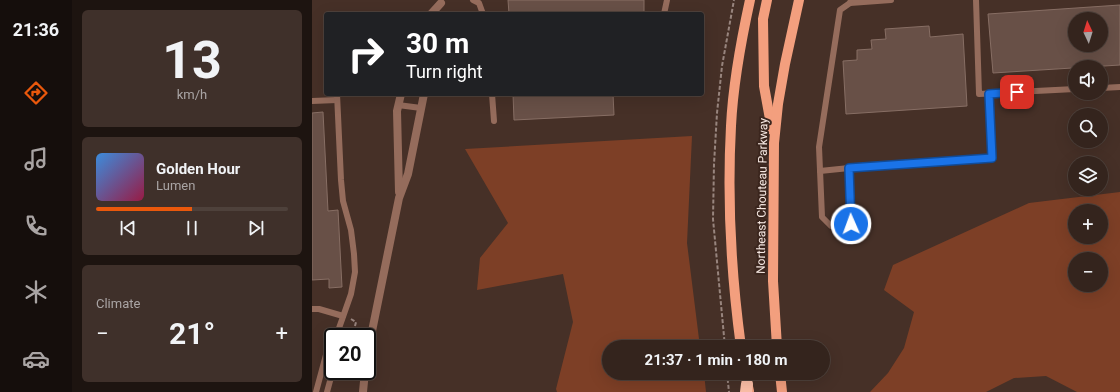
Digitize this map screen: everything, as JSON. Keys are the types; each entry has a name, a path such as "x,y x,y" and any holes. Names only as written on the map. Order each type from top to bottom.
{"main road":[{"path":"740,340 732,267 729,223 731,125 740,47 750,0"},
{"path":"767,0 763,19 764,86 774,143"},
{"name":"Northeast Chouteau Parkway","path":"777,340 773,281 774,143 778,104 799,0"},
{"path":"781,380 782,392"}],"street":[{"path":"433,12 441,1"},
{"path":"439,12 441,1"},
{"path":"399,198 397,111 400,96"},
{"path":"373,328 399,198 408,174 424,96"}],"lane":[{"path":"473,0 479,3 482,12"},
{"path":"664,12 667,0"},
{"path":"849,168 851,224 831,226 822,217 819,147 840,10 851,1 891,0"},
{"path":"976,0 980,94 1068,89"},
{"path":"1108,88 1120,87"},
{"path":"820,170 992,158 989,94"},
{"path":"492,96 494,121"},
{"path":"312,101 337,97 340,180 343,201 351,230 354,254 354,272 351,294 340,328"},
{"path":"398,105 421,108"},
{"path":"312,309 319,309 343,316"},
{"path":"316,392 324,362"},
{"path":"327,392 330,380"}],"path":[{"path":"343,316 356,322 354,328"},
{"path":"728,380 729,392"}],"shaded area":[{"path":"692,136 687,243 699,340 602,340 602,380 705,380 706,392 557,392 556,389 573,322 563,274 477,290 480,258 508,223 465,149"},
{"path":"1120,192 1120,392 1077,392 1046,376 1014,378 986,392 870,392 888,373 904,348 914,312 884,290 893,265 1029,203 1087,196 1108,196 1108,193"}],"building":[{"path":"508,0 644,0 644,12 509,12"},
{"path":"1120,5 1120,65 1108,66 1108,60 1068,60 1068,68 993,73 988,14"},
{"path":"929,26 930,37 963,34 967,106 846,114 843,61 857,60 857,50 872,49 871,40 886,39 885,29"},
{"path":"513,96 613,96 614,115 514,120"},
{"path":"323,112 328,211 338,210 342,287 329,288 329,279 312,280 312,113"}],"route":[{"path":"851,224 849,168 992,158 989,94 1017,92"}]}
